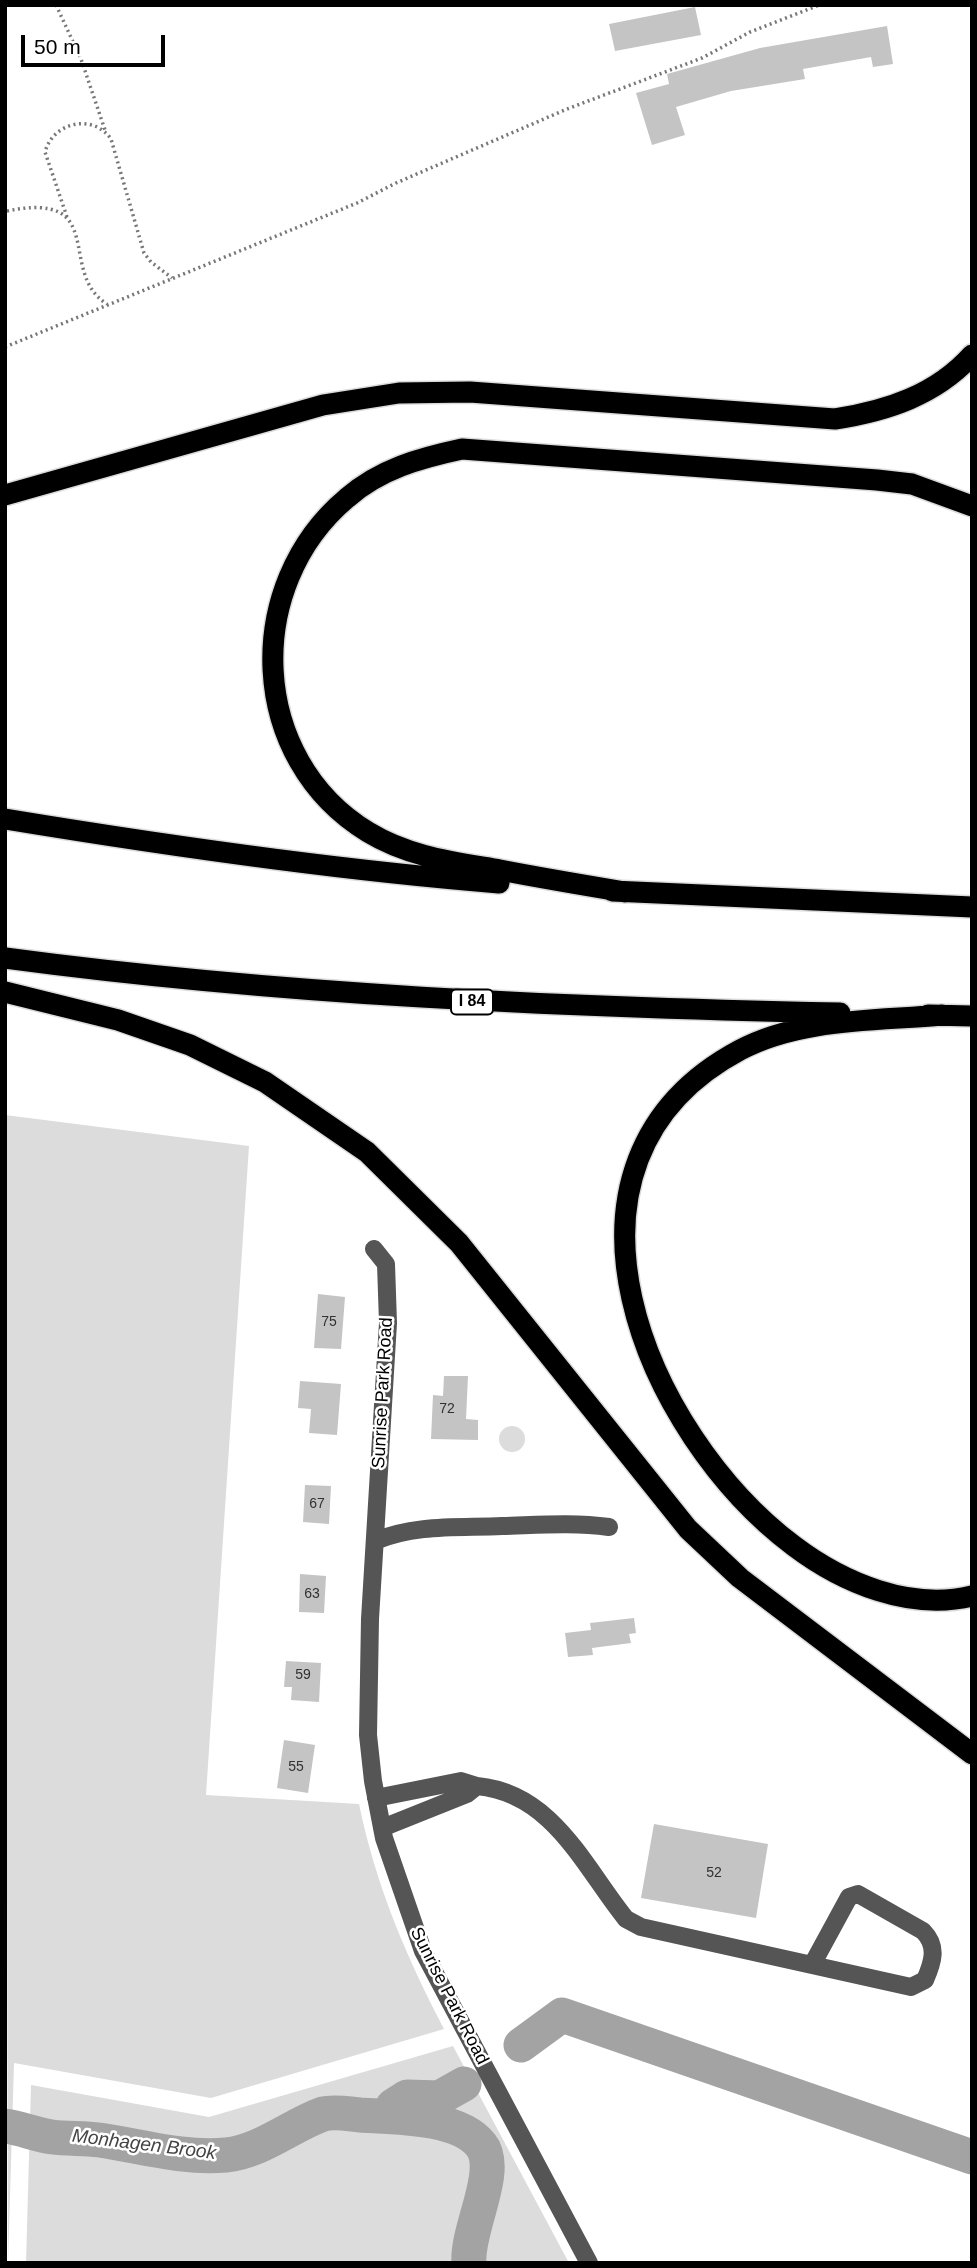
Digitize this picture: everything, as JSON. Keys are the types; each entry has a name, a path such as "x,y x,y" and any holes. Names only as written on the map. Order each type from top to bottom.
{"highway":[{"path":"5,495 252,424 348,400 399,393 470,392 835,419 894,407 947,378 972,355"},
{"path":"625,892 435,859 401,849 368,832 340,812 317,788 299,761 276,708 270,657 277,608 284,584 296,558 317,527 347,497 381,474 417,459 462,449 901,483 943,493 972,506"},
{"path":"5,820 340,868 625,892 972,906"},
{"name":"I 84","path":"5,958 200,981 492,1003 972,1016"},
{"path":"5,992 118,1020 190,1045 265,1082 367,1152 422,1202 459,1243 642,1474 704,1546 740,1578 972,1754"},
{"path":"942,1015 809,1028 775,1035 742,1049 712,1067 674,1101 643,1150 628,1200 625,1227 626,1264 642,1338 673,1409 693,1442 744,1503 805,1555 835,1573 865,1586 899,1595 932,1599 972,1596"}],"street":[{"name":"Sunrise Park Road","path":"374,1249 386,1264 388,1323 368,1680 368,1735 382,1828 423,1951 589,2263"},
{"path":"375,1541 399,1531 436,1527 581,1523 609,1527"},
{"path":"376,1798 461,1781 500,1788 516,1795 535,1806 559,1828 626,1919 641,1927 812,1965 911,1987 925,1980 934,1949 931,1939 923,1931 858,1894 849,1897 812,1965"},
{"path":"382,1828 467,1794 477,1786"}],"path":[{"path":"56,5 81,60 117,156 144,253 172,278"},
{"path":"5,346 356,203 567,109 702,58 750,33 819,5"},
{"path":"106,132 98,125 81,124 56,133 48,142 45,152 79,245 89,289 107,304"},
{"path":"7,211 27,207 50,208 67,217"}],"shaded area":[{"path":"5,1115 249,1146 206,1795 359,1804 383,1892 417,1975 444,2029 211,2098 14,2063 8,2263"},
{"path":"512,1426 521,1430 525,1439 521,1448 512,1452 503,1448 499,1439 503,1430"},
{"path":"453,2046 569,2263 26,2263 31,2085 209,2117"}],"building":[{"path":"695,7 701,35 615,51 609,24"},
{"path":"887,26 893,64 873,67 871,57 803,69 805,79 731,91 676,107 685,135 652,145 636,93 669,84 667,74 760,48"},
{"path":"318,1294 345,1297 341,1349 314,1348"},
{"path":"444,1376 468,1376 466,1419 478,1420 478,1440 431,1439 433,1395 443,1396"},
{"path":"300,1381 341,1384 337,1435 309,1433 311,1409 298,1408"},
{"path":"305,1485 331,1486 329,1524 303,1522"},
{"path":"300,1574 326,1576 324,1613 299,1612"},
{"path":"634,1618 636,1633 629,1634 631,1643 592,1648 593,1655 568,1657 565,1633 591,1630 590,1623"},
{"path":"286,1661 321,1663 319,1702 291,1700 292,1687 284,1687"},
{"path":"284,1740 315,1745 308,1793 277,1788"},
{"path":"654,1824 768,1844 756,1918 641,1898"}],"waterway":[{"path":"521,2045 562,2015 972,2157"},
{"path":"393,2106 407,2097 439,2098 464,2084"},
{"name":"Monhagen Brook","path":"5,2126 52,2137 99,2140 178,2154 210,2156 252,2149 327,2113 442,2123 471,2135 481,2145 486,2156 485,2185 472,2234 469,2263"}]}
